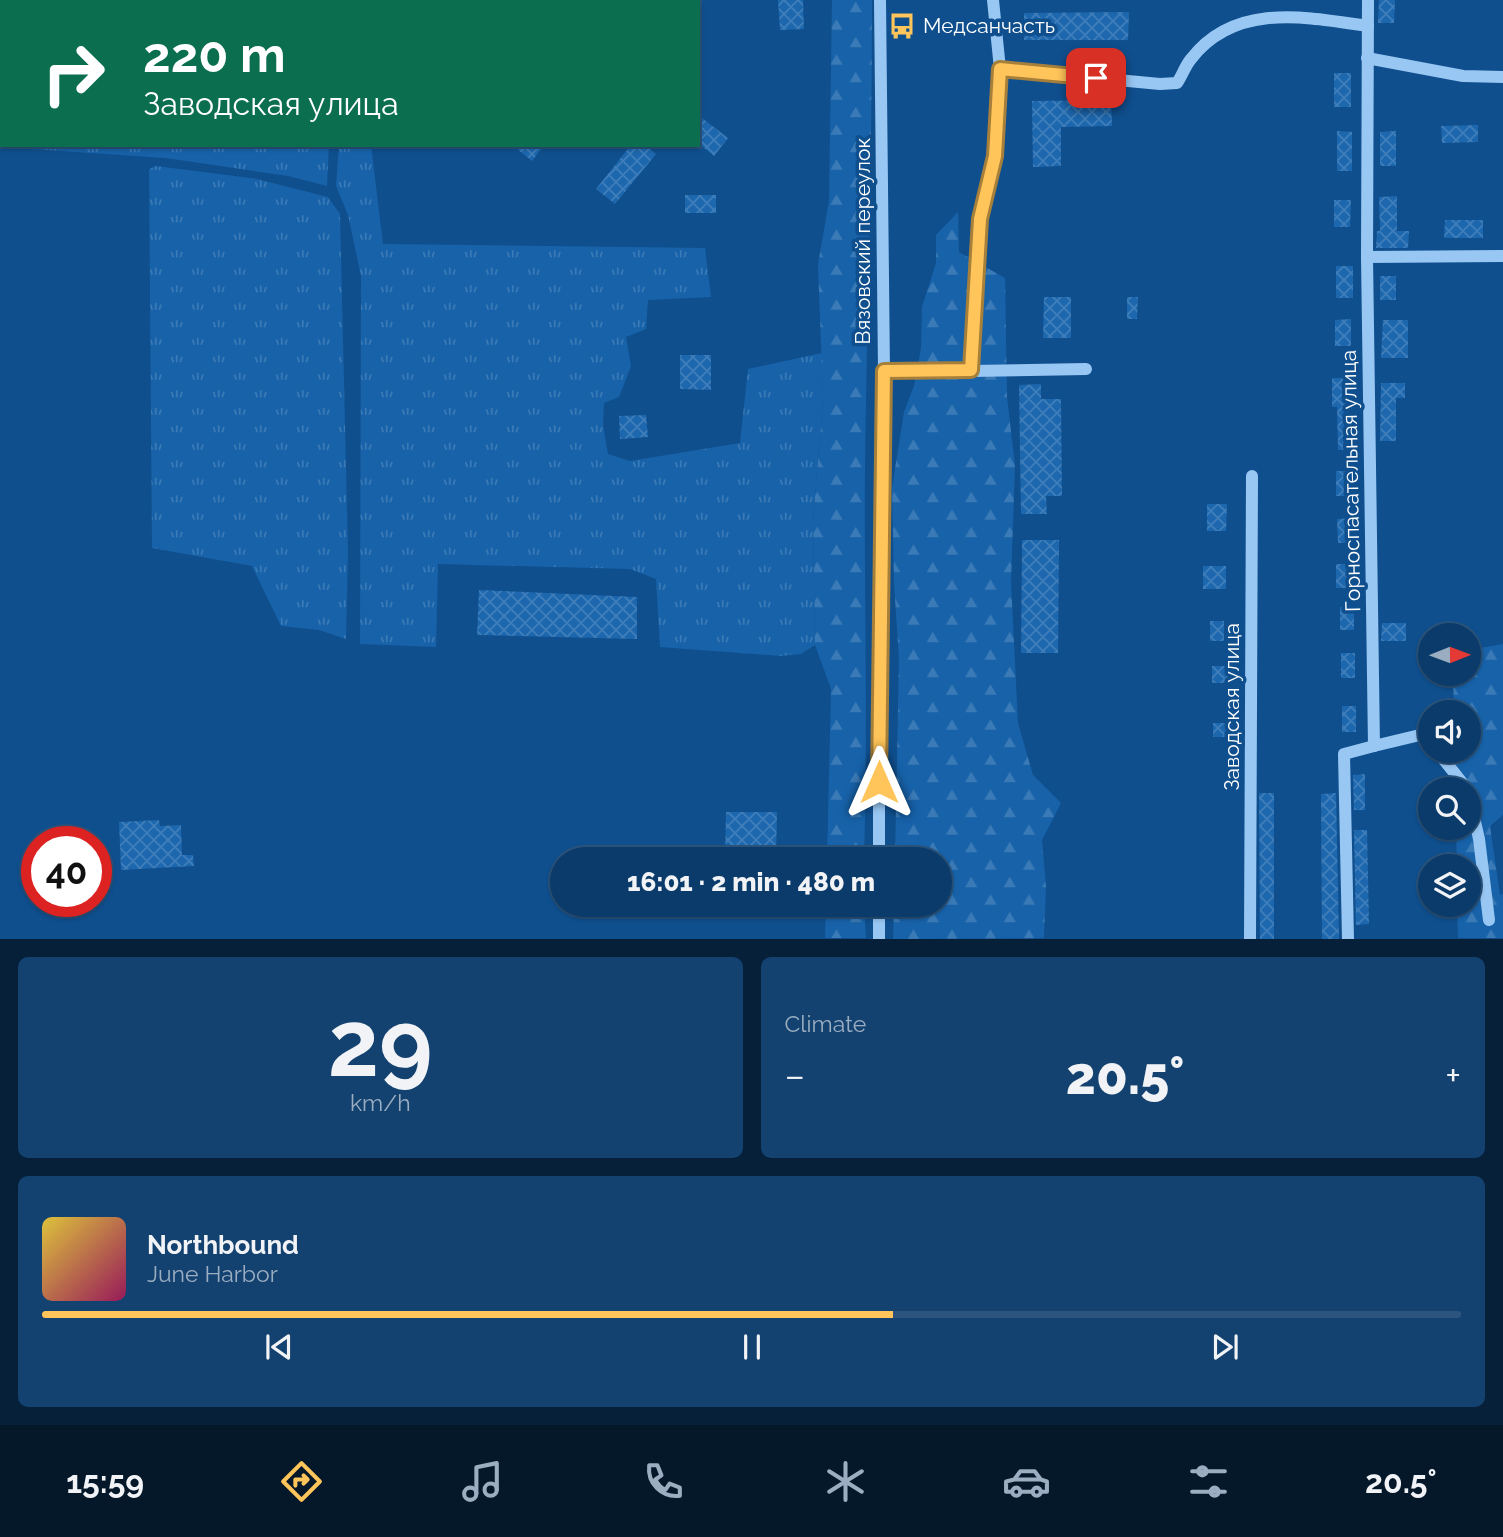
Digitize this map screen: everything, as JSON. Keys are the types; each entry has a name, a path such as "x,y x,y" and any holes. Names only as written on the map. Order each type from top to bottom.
{"street":[{"name":"Вязовский переулок","path":"879,847 884,371 880,0"},
{"path":"971,370 980,219 995,156 1000,69 993,0"},
{"name":"Горноспасательная улица","path":"1368,0 1367,257 1374,746"},
{"path":"1000,69 1160,85 1177,83 1190,60 1211,39 1240,24 1274,16 1304,17 1368,26"},
{"path":"1367,58 1463,76 1503,77"},
{"path":"1367,257 1503,256"},
{"path":"884,371 1086,369"},
{"name":"Заводская улица","path":"1250,939 1252,476"},
{"path":"1348,939 1344,754 1418,735"},
{"path":"1446,763 1457,777"},
{"path":"1479,840 1489,920"},
{"path":"879,917 879,939"}],"green space":[{"path":"832,0 872,0 865,467 864,847 827,847 831,689 815,645 813,521 823,399 818,264 829,201"},
{"path":"0,147 329,147 327,186 288,176 166,158"},
{"path":"339,147 371,147 383,244 705,248 711,297 648,300 646,329 626,337 631,366 619,397 604,403 603,425 608,454 630,461 740,443 748,369 822,353 823,399 813,521 815,645 801,654 781,656 660,647 656,579 630,569 438,564 436,647 360,644 361,276 348,215 336,186"},
{"path":"156,166 257,179 328,197 340,214 348,551 346,639 319,630 281,626 252,566 152,548 149,169"},
{"path":"958,212 959,252 1005,278 1007,397 1015,465 1011,582 1018,723 1033,775 1061,803 1042,840 1046,887 1044,938 893,939 894,917 952,917 952,847 895,847 899,659 892,488 904,412 914,386 921,348 922,307 936,263 936,235"},
{"path":"1503,644 1503,815 1490,826 1500,895 1503,894 1503,938 1458,938 1457,917 1481,917 1481,854 1457,854 1456,840 1481,840 1481,777 1455,777 1454,763 1481,763 1481,700 1454,700 1453,686 1481,686 1481,648"},
{"path":"826,917 865,917 866,938 825,938"}],"building":[{"path":"778,0 803,0 804,29 780,30"},
{"path":"1379,0 1395,0 1394,23 1378,23"},
{"path":"1129,12 1128,40 1024,40 1024,13"},
{"path":"1334,73 1351,73 1351,107 1334,107"},
{"path":"1111,100 1112,126 1061,127 1061,166 1033,167 1032,101"},
{"path":"700,117 728,138 714,156 700,145"},
{"path":"1478,125 1478,142 1442,143 1441,126"},
{"path":"1337,131 1352,132 1352,171 1337,171"},
{"path":"1396,131 1396,166 1380,166 1380,132"},
{"path":"514,147 542,147 532,161"},
{"path":"629,147 647,147 656,154 615,204 596,189"},
{"path":"685,195 716,195 716,213 685,213"},
{"path":"1397,196 1397,231 1409,231 1408,248 1376,248 1377,231 1380,231 1379,197"},
{"path":"1334,200 1351,200 1350,227 1334,227"},
{"path":"1445,220 1483,220 1483,238 1444,238"},
{"path":"1336,266 1353,266 1353,298 1336,298"},
{"path":"1380,276 1396,276 1396,300 1380,300"},
{"path":"1044,297 1071,297 1071,338 1043,338"},
{"path":"1127,297 1138,297 1137,319 1127,319"},
{"path":"1351,319 1351,346 1335,346 1335,320"},
{"path":"1383,320 1408,320 1408,358 1381,358"},
{"path":"680,355 711,355 711,390 680,389"},
{"path":"1332,378 1348,378 1348,422 1352,422 1352,449 1338,450 1337,407 1332,407"},
{"path":"1381,383 1405,383 1405,398 1396,398 1396,441 1380,441"},
{"path":"1041,384 1041,399 1061,399 1062,496 1046,496 1047,514 1021,514 1019,385"},
{"path":"646,415 648,437 620,439 619,416"},
{"path":"1336,471 1352,471 1352,496 1336,496"},
{"path":"1207,504 1227,504 1226,531 1207,531"},
{"path":"1352,518 1352,543 1338,543 1337,519"},
{"path":"1022,540 1059,540 1058,653 1021,653"},
{"path":"1336,564 1353,564 1353,588 1336,588"},
{"path":"1203,566 1226,566 1226,589 1203,589"},
{"path":"479,590 637,597 637,639 477,635"},
{"path":"1340,607 1354,607 1354,630 1340,630"},
{"path":"1210,621 1224,621 1224,641 1210,641"},
{"path":"1382,623 1406,623 1406,641 1381,641"},
{"path":"1341,653 1355,653 1355,678 1341,678"},
{"path":"1212,666 1228,666 1228,683 1212,683"},
{"path":"1342,706 1356,706 1356,732 1342,732"},
{"path":"1213,723 1227,723 1227,737 1213,737"},
{"path":"1365,774 1365,810 1354,810 1353,775"},
{"path":"1259,793 1274,793 1274,939 1260,939"},
{"path":"1336,793 1339,939 1322,939 1321,794"},
{"path":"726,812 777,812 776,847 725,847"},
{"path":"159,820 160,826 181,825 182,855 193,855 194,866 121,870 119,822"},
{"path":"1354,830 1367,830 1369,924 1356,925"}],"place":[{"name":"Медсанчасть","path":"902,26"}],"route":[{"path":"879,782 884,371 971,370 980,219 995,156 1000,69 1096,78"}]}
